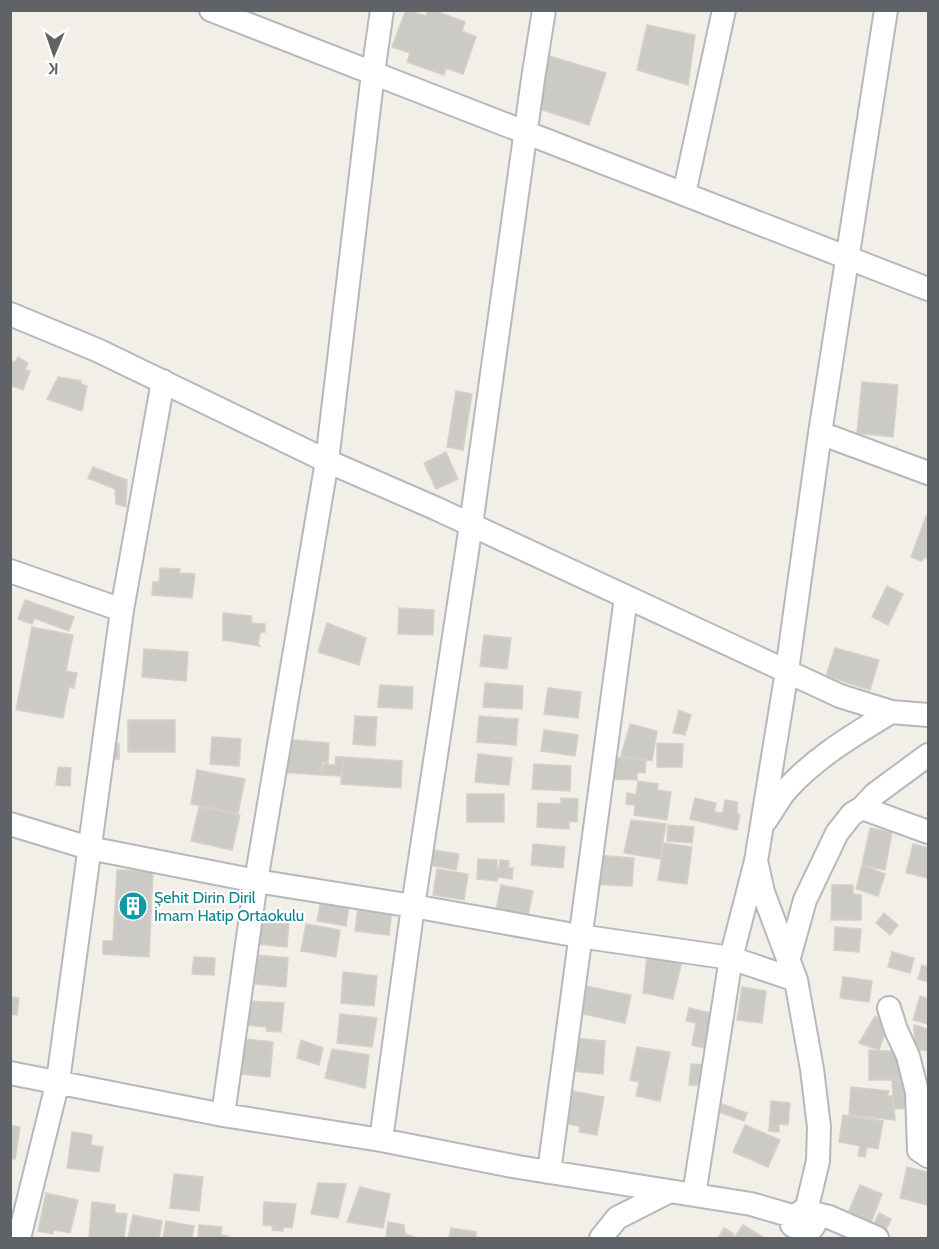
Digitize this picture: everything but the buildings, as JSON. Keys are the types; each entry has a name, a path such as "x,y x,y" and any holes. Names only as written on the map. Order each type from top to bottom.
{"street":[{"path":"210,10 928,289"},
{"path":"223,1115 256,881 327,460 382,10"},
{"path":"381,1140 544,10"},
{"path":"684,194 724,10"},
{"path":"694,1195 731,958 756,861 787,671 820,433 886,10"},
{"path":"10,314 97,350 327,460 840,696 891,711 928,715"},
{"path":"19,1237 58,1081 122,610 163,381"},
{"path":"820,433 928,473"},
{"path":"10,571 122,610"},
{"path":"549,1172 626,597"},
{"path":"760,829 785,791 807,769 833,748 891,711"},
{"path":"792,970 805,900 837,833 852,814 862,808 875,794 928,755"},
{"path":"862,808 928,832"},
{"path":"10,824 89,848 256,881 579,936 731,958 792,970"},
{"path":"756,861 763,892 792,970 812,1069 819,1127 818,1161 803,1225"},
{"path":"889,1008 908,1056 918,1092 919,1150 928,1156"},
{"path":"10,1073 223,1115 381,1140 549,1172 751,1204 803,1225 829,1217 877,1239"},
{"path":"601,1239 617,1218 668,1192"}],"place":[{"name":"Şehit Dirin Diril İmam Hatip Ortaokulu","path":"133,906"}]}
